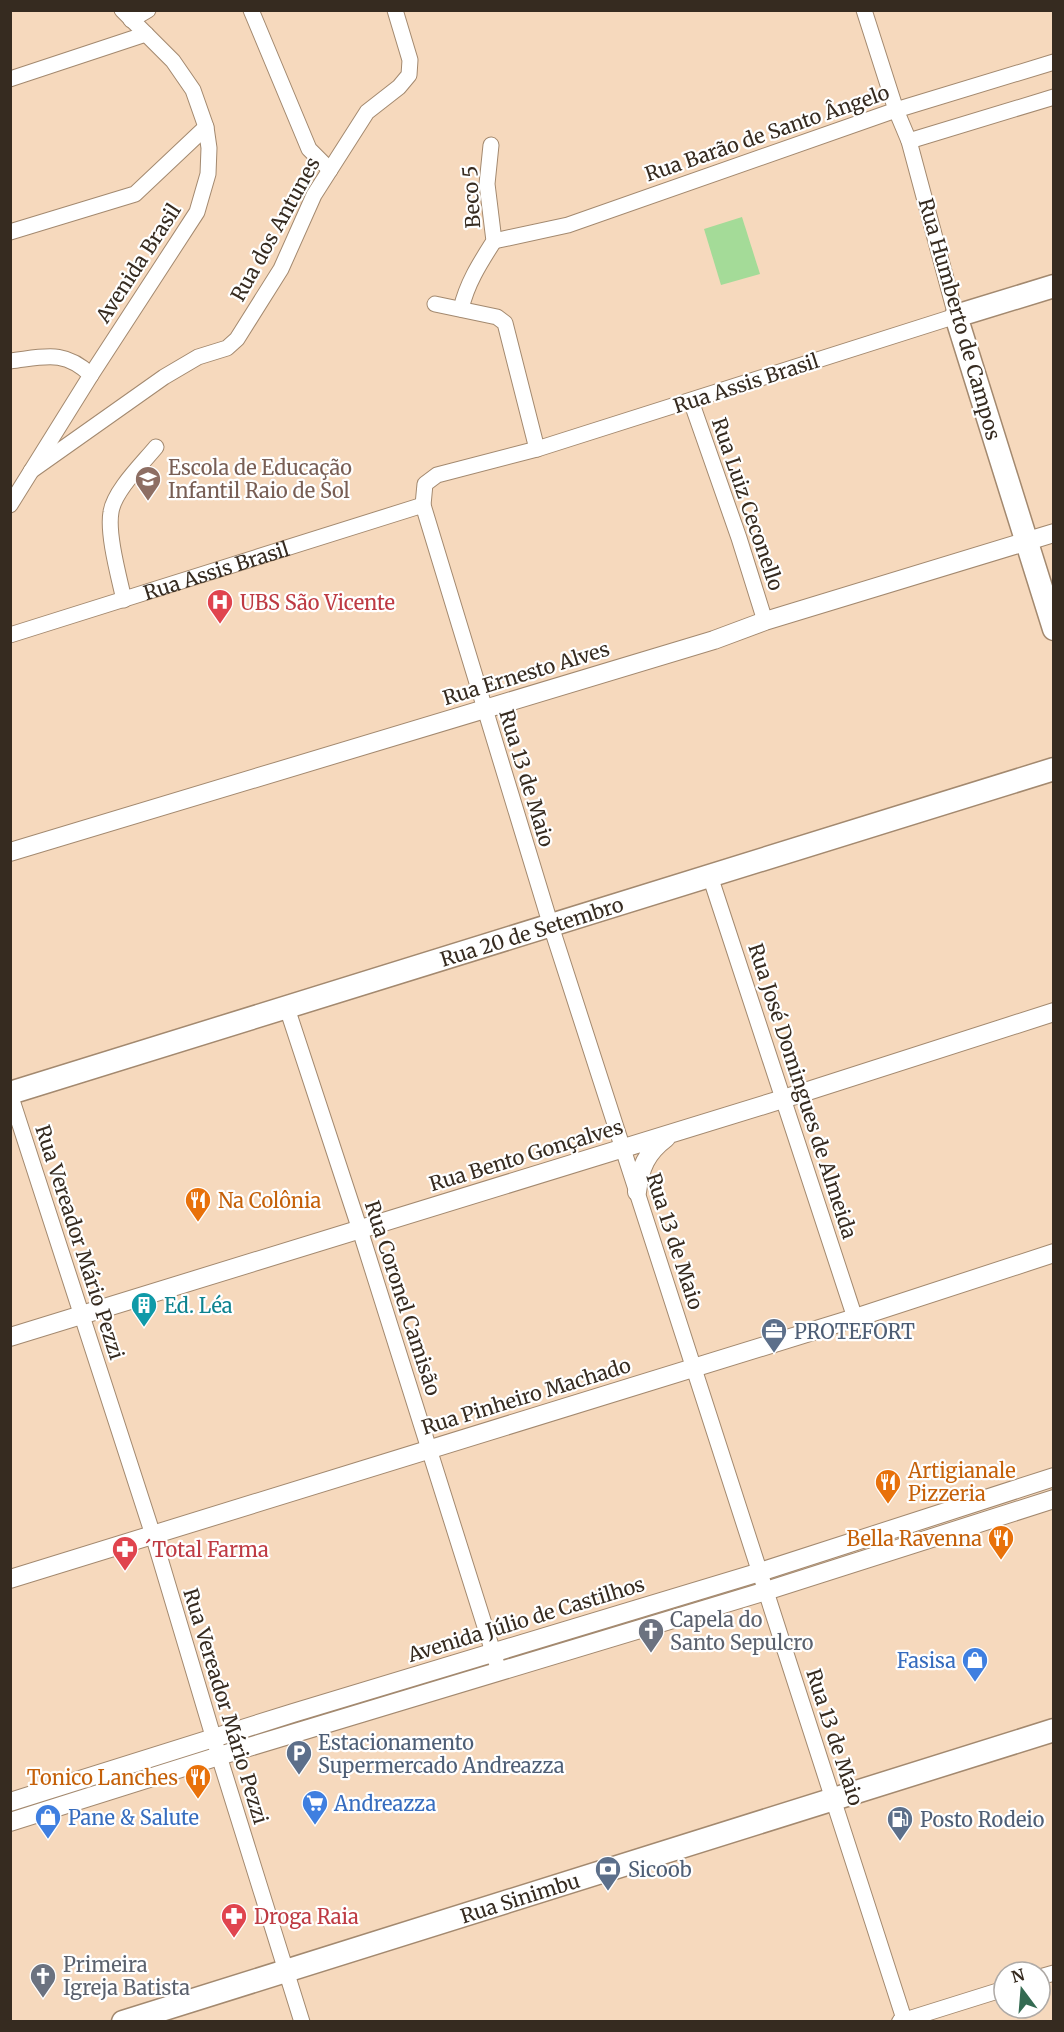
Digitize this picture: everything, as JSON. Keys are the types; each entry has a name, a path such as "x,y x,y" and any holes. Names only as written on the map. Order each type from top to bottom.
{"main road":[{"name":"Rua Assis Brasil","path":"956,316 1053,286"},
{"name":"Rua Humberto de Campos","path":"956,316 1053,629"},
{"name":"Rua 20 de Setembro","path":"10,1094 528,933 554,935 710,876 1053,769"},
{"name":"Rua Sinimbu","path":"123,2022 1053,1730"}],"street":[{"path":"127,15 148,10"},
{"path":"250,10 309,149 330,170"},
{"name":"Rua dos Antunes","path":"31,471 164,377 198,357 227,348 237,339 282,268 314,195 367,112 399,87 409,75 410,60 395,10"},
{"name":"Rua Humberto de Campos","path":"864,10 896,110 909,141 956,316"},
{"name":"Avenida Brasil","path":"10,506 91,375 197,212 208,174 209,148 206,127 201,109 186,77 127,15"},
{"path":"10,79 146,34"},
{"name":"Rua Barão de Santo Ângelo","path":"494,241 568,225 896,110 1053,62"},
{"path":"909,141 1053,97"},
{"path":"10,232 135,194 206,127"},
{"name":"Beco 5","path":"461,309 472,277 482,257 494,241 487,184 490,145"},
{"path":"435,304 502,320 505,324 537,449"},
{"name":"Rua Assis Brasil","path":"10,635 423,505 425,483 437,475 537,449 956,316"},
{"path":"10,361 61,357 79,363 91,375"},
{"name":"Rua Luiz Ceconello","path":"691,400 765,621"},
{"path":"124,600 112,544 111,511 119,494 156,447"},
{"name":"Rua 13 de Maio","path":"423,505 554,935 904,2021"},
{"name":"Rua Ernesto Alves","path":"10,852 714,640 765,621 1053,533"},
{"name":"Rua José Domingues de Almeida","path":"710,876 855,1318"},
{"name":"Rua Coronel Camisão","path":"287,1008 360,1230 499,1671"},
{"name":"Rua Bento Gonçalves","path":"10,1337 623,1149 1053,1012"},
{"name":"Rua Vereador Mário Pezzi","path":"10,1094 153,1535 302,2022"},
{"path":"637,1192 639,1174 644,1160 655,1147 673,1133"},
{"name":"Rua Pinheiro Machado","path":"10,1579 855,1318 1053,1253"},
{"name":"Avenida Júlio de Castilhos","path":"10,1802 356,1693 760,1572 1053,1478"},
{"path":"11,1822 219,1756 766,1591 1053,1499"},
{"path":"687,1594 693,1613"},
{"path":"623,1613 629,1632"},
{"path":"567,1629 573,1649"},
{"path":"415,1676 422,1695"},
{"path":"356,1693 362,1713"},
{"path":"293,1713 299,1732"},
{"path":"134,1763 140,1781"},
{"path":"68,1784 75,1802"},
{"path":"904,2021 992,1993"}],"green space":[{"path":"742,217 760,274 721,285 704,229"}],"place":[{"name":"Escola de Educação Infantil Raio de Sol","path":"148,502"},
{"name":"UBS São Vicente","path":"220,625"},
{"name":"Na Colônia","path":"198,1223"},
{"name":"Ed. Léa","path":"144,1328"},
{"name":"PROTEFORT","path":"774,1354"},
{"name":"Artigianale Pizzeria","path":"888,1505"},
{"name":"Bella Ravenna","path":"1001,1561"},
{"name":"´Total Farma","path":"125,1572"},
{"name":"Capela do Santo Sepulcro","path":"651,1654"},
{"name":"Fasisa","path":"975,1683"},
{"name":"Estacionamento Supermercado Andreazza","path":"299,1776"},
{"name":"Tonico Lanches","path":"198,1800"},
{"name":"Andreazza","path":"315,1826"},
{"name":"Pane & Salute","path":"48,1840"},
{"name":"Posto Rodeio","path":"900,1842"},
{"name":"Sicoob","path":"608,1892"},
{"name":"Droga Raia","path":"234,1939"},
{"name":"Primeira Igreja Batista","path":"43,1999"}]}
